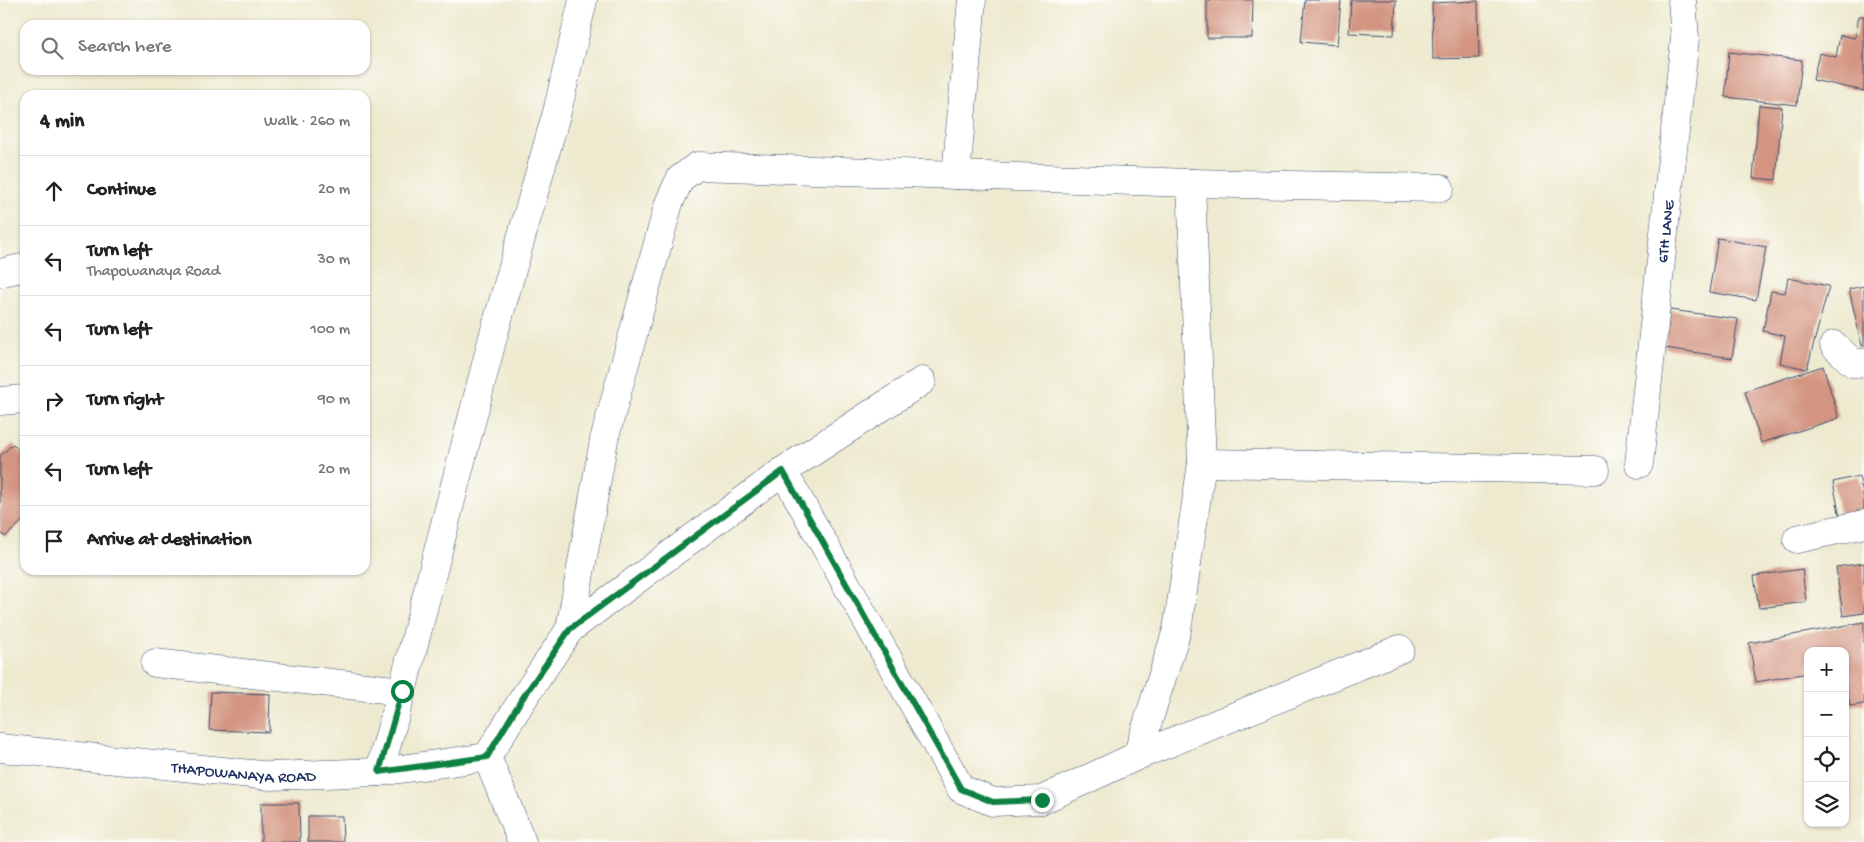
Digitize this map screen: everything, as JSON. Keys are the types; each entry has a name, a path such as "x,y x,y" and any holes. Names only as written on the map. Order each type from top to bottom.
{"street":[{"path":"379,772 402,691 493,336 558,108 583,0"},
{"path":"956,175 972,0"},
{"name":"6TH LANE","path":"1639,464 1685,38 1682,0"},
{"path":"570,629 604,440 669,203 680,179 697,166 1191,183 1440,188"},
{"path":"1137,756 1177,630 1202,463 1191,183"},
{"path":"0,273 20,268"},
{"path":"1834,346 1853,363 1864,363"},
{"path":"522,842 487,757 520,702 570,629 783,471 922,381"},
{"path":"0,401 20,399"},
{"path":"1202,463 1594,470"},
{"path":"783,471 961,789 993,802 1042,800 1137,756 1400,649"},
{"path":"1797,539 1864,524"},
{"path":"155,663 402,691"},
{"name":"THAPOWANAYA ROAD","path":"0,748 271,776 379,772 487,757"}],"building":[{"path":"1207,0 1253,0 1252,38 1207,38"},
{"path":"1305,0 1341,0 1337,45 1301,42"},
{"path":"1351,0 1396,0 1394,35 1349,33"},
{"path":"1478,1 1479,58 1433,59 1432,3"},
{"path":"1859,16 1864,16 1864,91 1813,80 1819,53 1836,57 1840,35 1855,38"},
{"path":"1729,52 1802,60 1797,105 1725,97"},
{"path":"1759,105 1782,107 1776,180 1753,178"},
{"path":"1718,238 1766,247 1756,300 1709,292"},
{"path":"1788,278 1829,286 1807,369 1780,363 1785,336 1763,331 1771,291 1785,293"},
{"path":"1864,286 1864,346 1862,346 1849,289"},
{"path":"1670,310 1738,319 1732,358 1665,348"},
{"path":"1823,366 1839,418 1761,443 1745,391"},
{"path":"13,444 20,452 20,524 5,537 0,531 0,456"},
{"path":"1859,476 1864,499 1864,518 1841,523 1833,482"},
{"path":"1864,563 1864,613 1843,616 1836,567"},
{"path":"1802,569 1806,602 1759,608 1754,576"},
{"path":"1864,622 1864,704 1850,706 1849,647 1804,647 1804,674 1756,682 1749,643"},
{"path":"211,692 270,694 269,732 209,730"},
{"path":"261,803 299,803 300,842 261,842"},
{"path":"308,816 342,816 343,842 308,842"}],"route":[{"path":"402,691 379,772 487,757 520,702 570,629 783,471 961,789 993,802 1042,800"}]}
